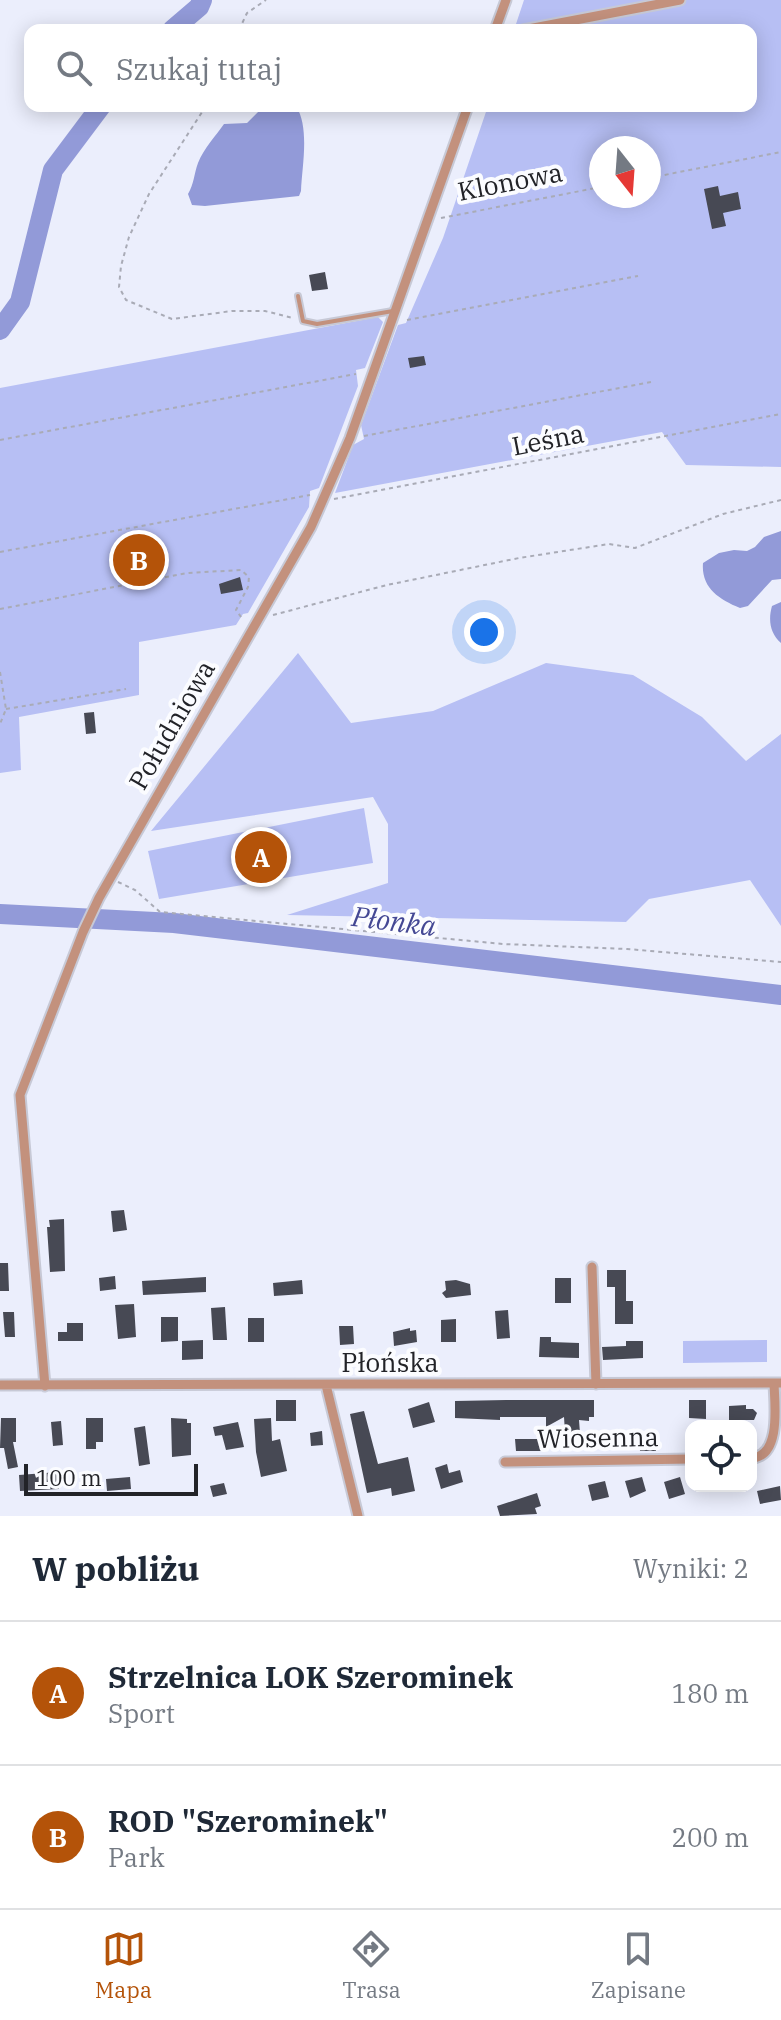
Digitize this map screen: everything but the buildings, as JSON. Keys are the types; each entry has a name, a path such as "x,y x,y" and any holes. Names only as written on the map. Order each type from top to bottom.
{"street":[{"path":"497,24 506,0"},
{"path":"554,24 680,0"},
{"name":"Południowa","path":"45,1386 20,1095 99,898 311,527 350,438 466,112"},
{"path":"592,1267 596,1384"},
{"path":"757,1458 770,1450 775,1439 778,1384"},
{"name":"Płońska","path":"0,1385 778,1384"},
{"path":"326,1385 358,1516"},
{"name":"Wiosenna","path":"505,1462 685,1459"}],"lane":[{"path":"298,296 303,321 317,324 395,310"}],"path":[{"path":"242,24 247,13 266,0"},
{"path":"202,112 149,194 129,237 119,287 126,300 172,319 232,311 265,311 303,321"},
{"path":"661,176 781,152"},
{"name":"Klonowa","path":"427,221 589,189"},
{"path":"407,320 638,276"},
{"path":"0,440 356,374"},
{"path":"364,436 651,382"},
{"name":"Leśna","path":"322,501 781,414"},
{"path":"0,552 310,495"},
{"path":"260,616 287,613 387,585 575,548 609,544 635,548 723,514 781,500"},
{"path":"0,609 187,573 241,570 249,577 248,587 236,610 241,617"},
{"path":"0,672 6,709 0,724"},
{"path":"6,709 126,689"},
{"path":"110,878 135,890 160,912 503,944 627,949 781,962"}],"shaded area":[{"path":"524,0 781,0 781,467 686,465 662,432 335,493 353,445 364,439 361,425 398,325 406,323 443,238 486,112 757,112 757,24 516,24"},
{"path":"258,112 299,112 304,147 299,196 192,205 188,194 203,152 224,124 247,123"},
{"path":"378,317 383,322 365,368 356,370 358,386 319,488 310,491 309,507 248,613 243,614 236,625 139,642 139,695 19,717 21,770 0,773 0,388"},
{"path":"781,531 781,579 772,580 748,606 740,608 712,591 705,579 703,563 719,553 747,551 764,537"},
{"path":"781,602 781,643 772,631 770,616 772,606"},
{"path":"298,653 351,723 433,711 546,663 633,675 702,717 746,761 781,734 781,926 750,880 649,899 626,922 287,915 388,883 388,824 373,797 151,831"},
{"path":"364,808 373,863 159,899 148,851"},
{"path":"767,1340 767,1362 683,1363 683,1341"}],"waterway":[{"path":"179,24 199,7 202,0"},
{"path":"0,330 20,302 53,170 96,112"},
{"name":"Płonka","path":"0,914 174,923 781,995"}],"place":[{"name":"ROD \"Szerominek\"","path":"139,560"},
{"name":"Strzelnica LOK Szerominek","path":"261,857"}]}
